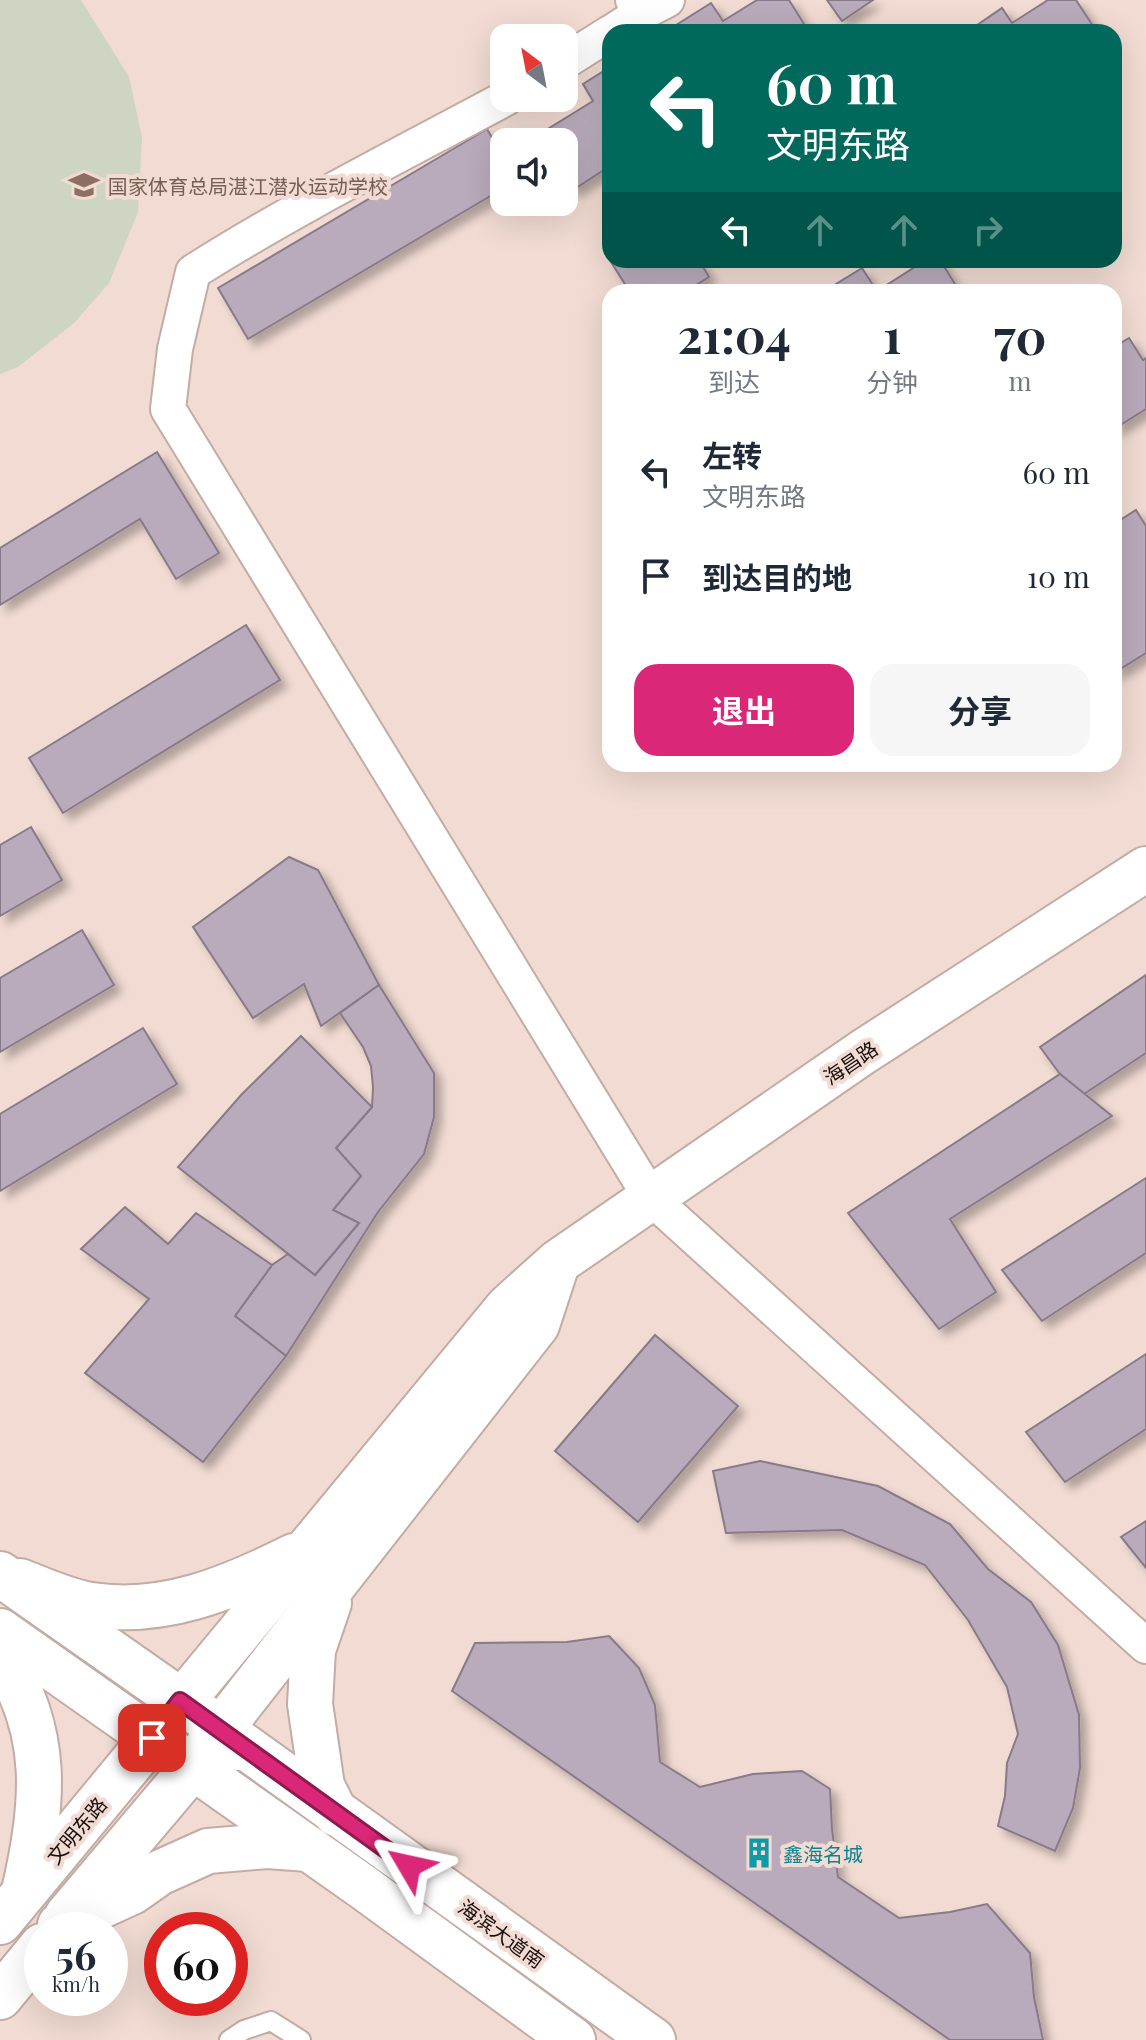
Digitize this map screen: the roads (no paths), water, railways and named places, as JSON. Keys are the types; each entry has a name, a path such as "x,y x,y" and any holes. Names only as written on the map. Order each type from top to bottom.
{"street":[{"path":"622,24 647,5"},
{"path":"578,53 602,38"},
{"path":"490,106 264,227 193,272 175,349 168,409 651,1198 1146,1646"},
{"name":"海昌路","path":"307,1550 508,1307 558,1262 863,1052 1146,869"},
{"path":"71,1912 192,1768 228,1739 336,1581 537,1325 558,1262"},
{"path":"0,1574 90,1605 133,1607 187,1601 256,1575 307,1550"},
{"name":"文明东路","path":"12,1908 307,1550"},
{"name":"海滨大道南","path":"0,1574 653,2040"},
{"path":"336,1581 313,1650 310,1704 322,1786 336,1814"},
{"path":"0,1631 573,2040"},
{"path":"0,1655 21,1690 35,1731 41,1785 32,1858 12,1908"},
{"path":"94,1912 132,1892 159,1873 208,1851 267,1846 309,1849"},
{"path":"0,1997 24,1968"}],"lane":[{"path":"229,2040 244,2030 271,2021 301,2040"}],"place":[{"name":"国家体育总局湛江潜水运动学校","path":"84,185"},
{"name":"鑫海名城","path":"759,1853"}]}
